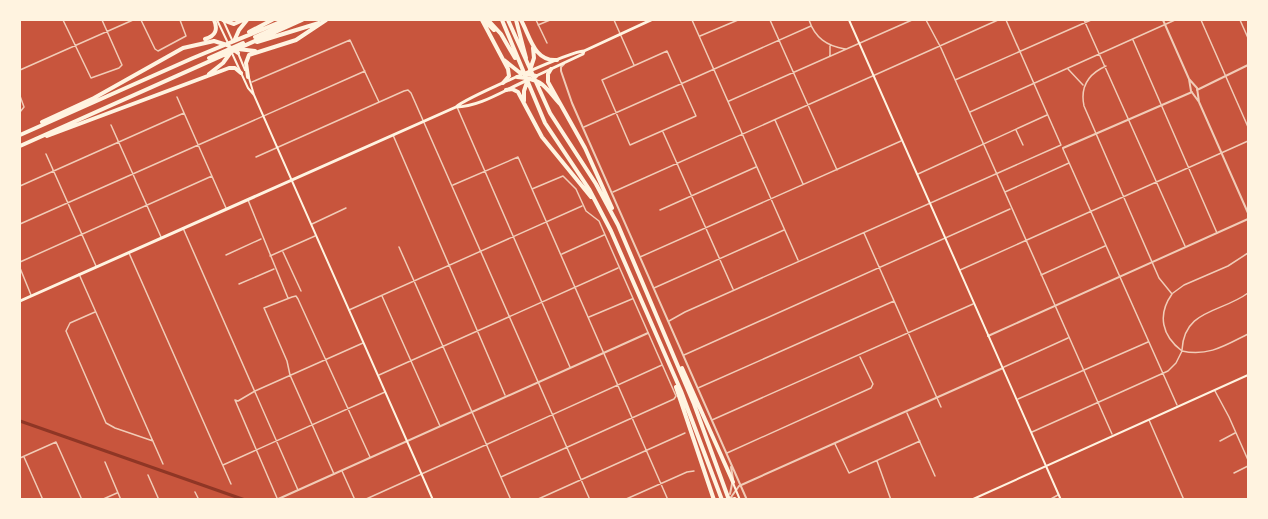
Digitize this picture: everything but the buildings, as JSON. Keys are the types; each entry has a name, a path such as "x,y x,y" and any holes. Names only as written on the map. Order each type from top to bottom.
{"highway":[{"path":"28,131 99,95 168,55 212,36 216,29 215,20"},
{"path":"223,20 234,24 245,20"},
{"path":"201,79 223,63 233,48 245,20"},
{"path":"245,42 272,20"},
{"path":"20,146 213,58 285,20"},
{"path":"213,58 294,20"},
{"path":"245,42 302,20"},
{"path":"248,76 246,65 251,54 277,48 296,40 326,20"},
{"path":"20,135 210,50 331,20"},
{"path":"485,20 510,49 521,68"},
{"path":"485,20 510,49"},
{"path":"485,20 509,73 508,79 503,84"},
{"path":"502,20 549,129 599,207 690,414 722,500"},
{"path":"507,20 517,36 527,64 558,128 596,184 618,225"},
{"path":"517,36 518,20"},
{"path":"518,20 541,57 557,60"},
{"path":"525,105 524,91 534,55 530,39"},
{"path":"189,45 214,41 233,48 258,52"},
{"path":"503,59 545,85 562,107"},
{"path":"27,143 229,68 235,68 241,73"},
{"path":"521,82 536,69"},
{"path":"551,69 547,80 597,173 675,357 728,498"},
{"path":"517,77 529,76"},
{"path":"506,90 517,90 542,137 599,207"},
{"path":"675,357 684,372 733,482"},
{"path":"667,361 714,500"}],"main road":[{"path":"215,20 248,76 291,181 433,500"},
{"path":"223,20 241,73 254,95"},
{"path":"529,76 564,64 583,54 584,51 651,20"},
{"path":"849,20 1061,500"},
{"path":"536,69 580,50 584,51"},
{"path":"20,301 291,181 517,77"},
{"path":"456,106 463,107 521,82"},
{"path":"971,500 1248,375"},
{"path":"733,482 739,500"},
{"path":"728,498 739,500"}],"street":[{"path":"63,20 91,78 122,65 102,20"},
{"path":"20,70 133,20"},
{"path":"141,20 156,51 184,38 186,34 180,20"},
{"path":"536,20 547,43"},
{"path":"538,25 550,20"},
{"path":"614,20 634,65"},
{"path":"692,20 799,261"},
{"path":"700,36 738,20"},
{"path":"770,20 837,170"},
{"path":"809,20 820,39 830,45 846,49"},
{"path":"728,101 912,20"},
{"path":"926,20 1113,436"},
{"path":"612,192 998,20"},
{"path":"1006,20 1178,407"},
{"path":"954,80 1091,20"},
{"path":"1163,20 1248,213"},
{"path":"969,112 1175,20"},
{"path":"1201,20 1248,127"},
{"path":"1240,20 1248,38"},
{"path":"1085,21 1186,247"},
{"path":"583,127 811,26"},
{"path":"1132,39 1217,233"},
{"path":"251,83 350,40 379,102"},
{"path":"830,45 830,56"},
{"path":"667,51 696,116 630,145 602,80 634,65 667,51"},
{"path":"564,64 561,69 562,78 747,500"},
{"path":"668,321 864,232 1062,146 1096,134 1248,65"},
{"path":"1106,66 1093,73 1084,86 1083,106 1152,262 1162,282 1172,294"},
{"path":"1068,68 1084,86"},
{"path":"20,224 365,71"},
{"path":"256,157 408,90 424,121 590,500"},
{"path":"20,96 24,109 20,112"},
{"path":"177,97 227,208"},
{"path":"456,106 571,368"},
{"path":"20,186 184,113"},
{"path":"917,174 1048,115"},
{"path":"775,119 803,184"},
{"path":"111,125 161,237"},
{"path":"1015,129 1023,146"},
{"path":"663,131 734,290"},
{"path":"393,135 506,398"},
{"path":"640,257 902,140"},
{"path":"959,271 1248,141"},
{"path":"46,154 96,266"},
{"path":"452,186 518,157 668,500"},
{"path":"1004,192 1069,163"},
{"path":"660,210 757,167"},
{"path":"20,262 212,176"},
{"path":"501,477 675,398 663,365 599,221 589,214 576,189 563,176 532,189"},
{"path":"248,199 262,239 288,298"},
{"path":"349,310 583,205"},
{"path":"311,225 346,208"},
{"path":"683,356 1011,208"},
{"path":"988,336 1248,219"},
{"path":"183,228 298,490"},
{"path":"654,288 785,230"},
{"path":"864,232 941,407"},
{"path":"561,254 604,235"},
{"path":"270,257 316,236"},
{"path":"226,255 262,239"},
{"path":"1041,275 1106,246"},
{"path":"399,247 511,500"},
{"path":"283,251 301,291"},
{"path":"128,252 231,484"},
{"path":"1248,253 1228,266 1184,285 1172,294 1164,307 1162,323 1168,337 1182,351 1195,354 1206,353 1248,334"},
{"path":"378,375 619,267"},
{"path":"20,268 32,295"},
{"path":"239,284 275,269"},
{"path":"79,273 164,464"},
{"path":"1031,432 1162,373 1176,363 1182,351 1183,335 1191,322 1239,300 1248,293"},
{"path":"382,295 440,426"},
{"path":"334,474 290,375 286,358 264,308 296,296 319,347 327,359 370,458"},
{"path":"589,318 632,298"},
{"path":"698,388 894,301"},
{"path":"712,420 974,303"},
{"path":"96,312 70,323 66,329 108,425 153,441"},
{"path":"364,343 255,391 254,394 236,400 277,499 648,333"},
{"path":"728,498 741,486 1069,338"},
{"path":"1017,399 1148,341"},
{"path":"726,454 873,387 859,355"},
{"path":"364,500 663,365"},
{"path":"1215,390 1248,460"},
{"path":"223,465 385,392"},
{"path":"906,412 935,476"},
{"path":"1149,420 1184,500"},
{"path":"536,500 685,433"},
{"path":"1220,441 1236,433"},
{"path":"834,443 849,473 920,441"},
{"path":"20,458 56,442 82,500"},
{"path":"24,456 43,500"},
{"path":"876,460 888,486 891,500"},
{"path":"105,462 121,500"},
{"path":"728,498 733,482 731,464"},
{"path":"1234,473 1248,466"},
{"path":"342,470 355,500"},
{"path":"624,500 694,471"},
{"path":"148,475 159,500"},
{"path":"733,482 741,486"},
{"path":"101,500 118,492"},
{"path":"195,492 199,500"},
{"path":"1049,500 1059,495"}],"waterway":[{"path":"20,421 245,500"}]}
